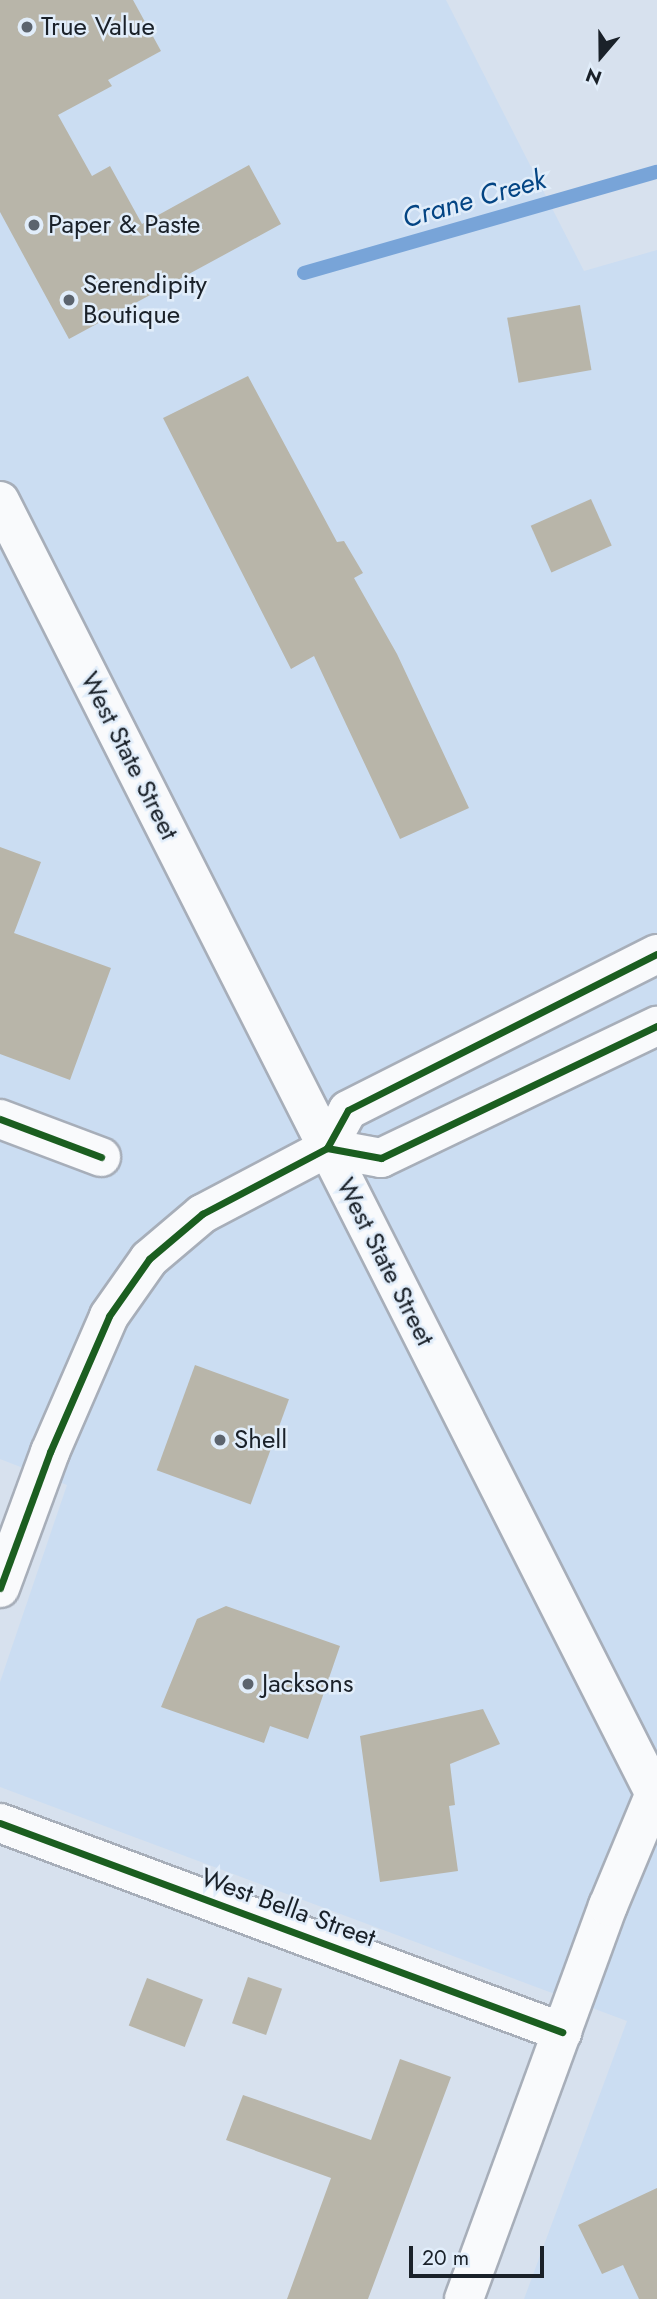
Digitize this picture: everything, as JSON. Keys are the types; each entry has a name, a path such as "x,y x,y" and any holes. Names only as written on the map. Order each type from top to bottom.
{"street":[{"name":"West State Street","path":"0,501 656,1796"},
{"path":"0,1588 50,1452 108,1316 149,1259 202,1214 327,1148 348,1110 657,954"},
{"path":"327,1148 381,1158 657,1026"},
{"path":"0,1119 102,1157"},
{"path":"464,2299 562,2032 656,1796"},
{"name":"West Bella Street","path":"0,1823 562,2032"}],"shaded area":[{"path":"0,0 446,0 584,271 657,250 657,2299 524,2299 627,2021 0,1787 0,1682 67,1485 0,1459"}],"building":[{"path":"0,0 133,0 161,51 108,80 112,86 58,115 92,176 110,166 142,224 249,165 281,224 69,339 0,212"},
{"path":"580,305 591,370 519,383 507,318"},
{"path":"248,376 337,542 344,541 363,573 354,578 397,654 469,808 400,839 314,656 291,669 163,418"},
{"path":"591,499 612,546 551,572 531,526"},
{"path":"0,847 41,862 14,933 111,968 70,1080 0,1054"},
{"name":"Shell","path":"195,1365 289,1399 251,1504 157,1470"},
{"name":"Jacksons","path":"226,1606 340,1646 308,1739 270,1726 264,1743 161,1707 197,1619"},
{"path":"483,1709 500,1744 450,1764 455,1805 449,1806 458,1871 380,1882 360,1736"},
{"path":"248,1977 282,1989 266,2035 232,2023"},
{"path":"147,1978 203,2000 185,2047 129,2026"},
{"path":"400,2059 451,2077 368,2299 287,2299 331,2178 226,2140 243,2095 371,2140"},
{"path":"657,2188 657,2299 639,2299 623,2265 602,2274 578,2225"}],"waterway":[{"name":"Crane Creek","path":"304,273 657,172"}],"cycle path":[{"path":"327,1148 348,1110 657,954"},
{"path":"327,1148 381,1158 657,1026"},
{"path":"0,1119 101,1157"},
{"path":"0,1588 50,1452 109,1316 149,1259 202,1214 327,1148"},
{"path":"0,1823 562,2032"}],"place":[{"name":"True Value","path":"27,27"},
{"name":"Paper & Paste","path":"34,225"},
{"name":"Serendipity Boutique","path":"69,300"},
{"name":"Shell","path":"220,1440"},
{"name":"Jacksons","path":"248,1684"}]}
